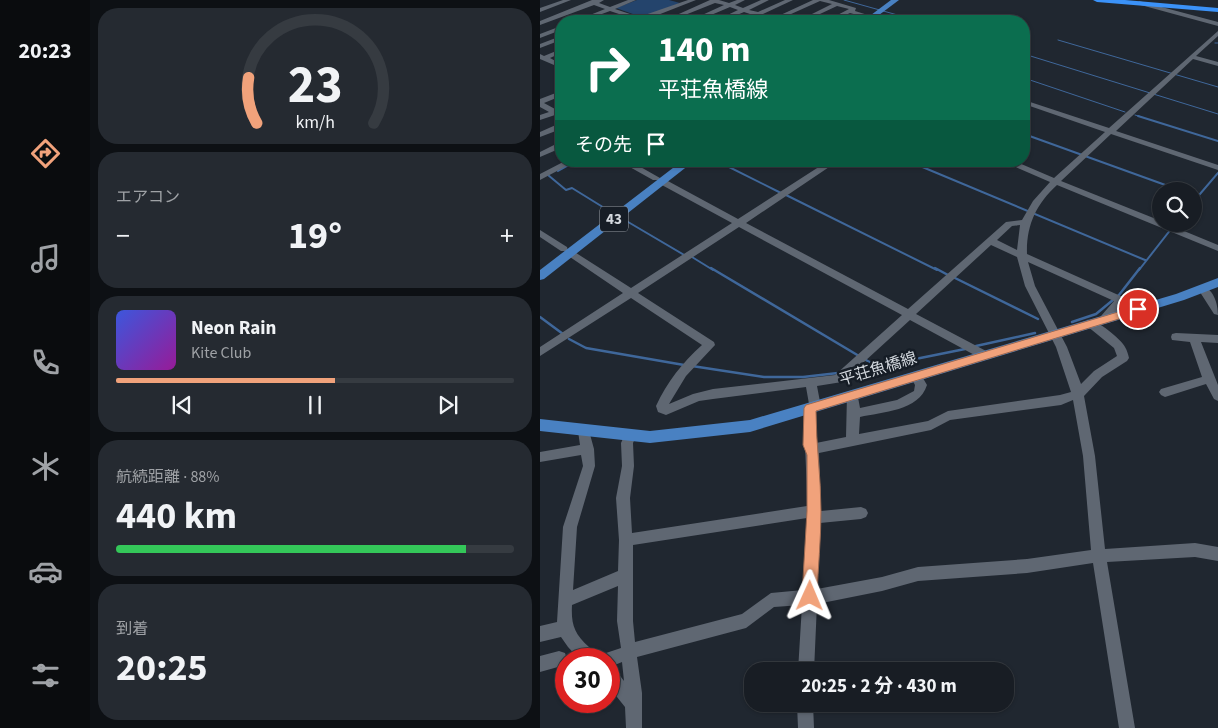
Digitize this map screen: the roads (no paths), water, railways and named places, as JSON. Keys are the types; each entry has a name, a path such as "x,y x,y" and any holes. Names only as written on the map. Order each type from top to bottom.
{"highway":[{"path":"1097,0 1139,4 1218,6"},
{"path":"1128,0 1218,6"},
{"path":"1158,0 1218,6"},
{"path":"1187,0 1218,6"}],"main road":[{"path":"872,15 888,0"},
{"path":"878,10 895,0"},
{"name":"43","path":"659,180 673,167"},
{"name":"43","path":"540,276 567,251 659,180 680,167"},
{"name":"43","path":"540,268 567,251"},
{"name":"平荘魚橋線","path":"540,425 630,436 673,435 750,426 916,376 976,350 1105,319 1203,289 1218,282"}],"street":[{"path":"540,10 568,0"},
{"path":"594,15 633,0"},
{"path":"654,15 691,0"},
{"path":"680,15 715,0 758,14 790,0"},
{"path":"706,15 742,0"},
{"path":"732,15 766,0"},
{"path":"787,15 818,0"},
{"path":"822,0 854,9 842,15"},
{"path":"560,15 594,1 624,14"},
{"path":"814,15 837,4"},
{"path":"1139,4 1218,24"},
{"path":"850,11 857,15"},
{"path":"659,13 665,15"},
{"path":"540,15 555,21"},
{"path":"540,22 555,17"},
{"path":"540,36 555,30"},
{"path":"1128,728 1116,670 1099,556 1085,426 1078,394 1054,332 1027,279 1022,256 1029,215 1038,198 1218,33"},
{"path":"540,46 555,40"},
{"path":"542,57 555,53"},
{"path":"1192,56 1218,64"},
{"path":"542,57 555,62"},
{"path":"540,103 555,96"},
{"path":"540,103 555,110"},
{"path":"1030,104 1218,168"},
{"path":"540,118 555,113"},
{"path":"540,135 555,129"},
{"path":"540,156 555,148"},
{"path":"540,167 550,172"},
{"path":"540,177 560,167"},
{"path":"634,167 976,350"},
{"path":"540,352 824,167"},
{"path":"1021,167 1218,248"},
{"path":"540,233 710,345 687,365 668,392 683,403 713,394 838,379 1009,224 1029,215"},
{"path":"990,241 1117,298 1105,319"},
{"path":"1203,289 1218,312"},
{"path":"812,449 931,424 948,416 1054,402 1078,394 1098,374 1123,358 1118,345 1090,323"},
{"path":"1176,338 1218,339"},
{"path":"1194,338 1209,379 1218,396"},
{"path":"854,414 910,400 920,392 920,380 916,376"},
{"path":"1165,392 1209,379"},
{"path":"806,662 814,515 812,449 810,445 812,383"},
{"path":"852,440 853,396"},
{"path":"579,648 572,642 565,628 570,527 589,466 584,431"},
{"path":"630,436 627,443 628,466 623,498 626,540 625,621 634,693 634,728"},
{"path":"540,457 588,449"},
{"path":"626,540 814,515 861,513"},
{"path":"620,656 746,620 772,600 822,596 882,584 918,574 1027,566 1099,556 1195,550 1218,554"},
{"path":"566,600 608,584 625,575"},
{"path":"540,634 565,628"},
{"path":"540,664 555,660"},
{"path":"620,688 633,704"},
{"path":"805,712 806,728"}],"waterway":[{"path":"844,0 898,15"},
{"path":"1058,40 1218,87"},
{"path":"1030,56 1218,114"},
{"path":"1030,80 1125,112"},
{"path":"1135,115 1142,117"},
{"path":"1138,116 1218,141"},
{"path":"1030,136 1157,182"},
{"path":"558,171 565,167"},
{"path":"729,167 781,193"},
{"path":"922,167 1145,260"},
{"path":"1202,192 1218,173"},
{"path":"548,175 566,190 572,188 606,209"},
{"path":"786,195 937,270"},
{"path":"623,219 686,256"},
{"path":"1139,270 1169,232"},
{"path":"692,257 713,270"},
{"path":"711,268 859,356"},
{"path":"935,268 948,275"},
{"path":"1072,322 1096,314 1119,295 1140,268"},
{"path":"955,278 1038,319"},
{"path":"540,317 563,334"},
{"path":"976,346 1035,333"},
{"path":"569,339 586,348 684,365"},
{"path":"878,367 965,349"},
{"path":"864,359 878,367"},
{"path":"692,366 764,377 803,377 838,373"},
{"path":"851,372 878,367"}]}
